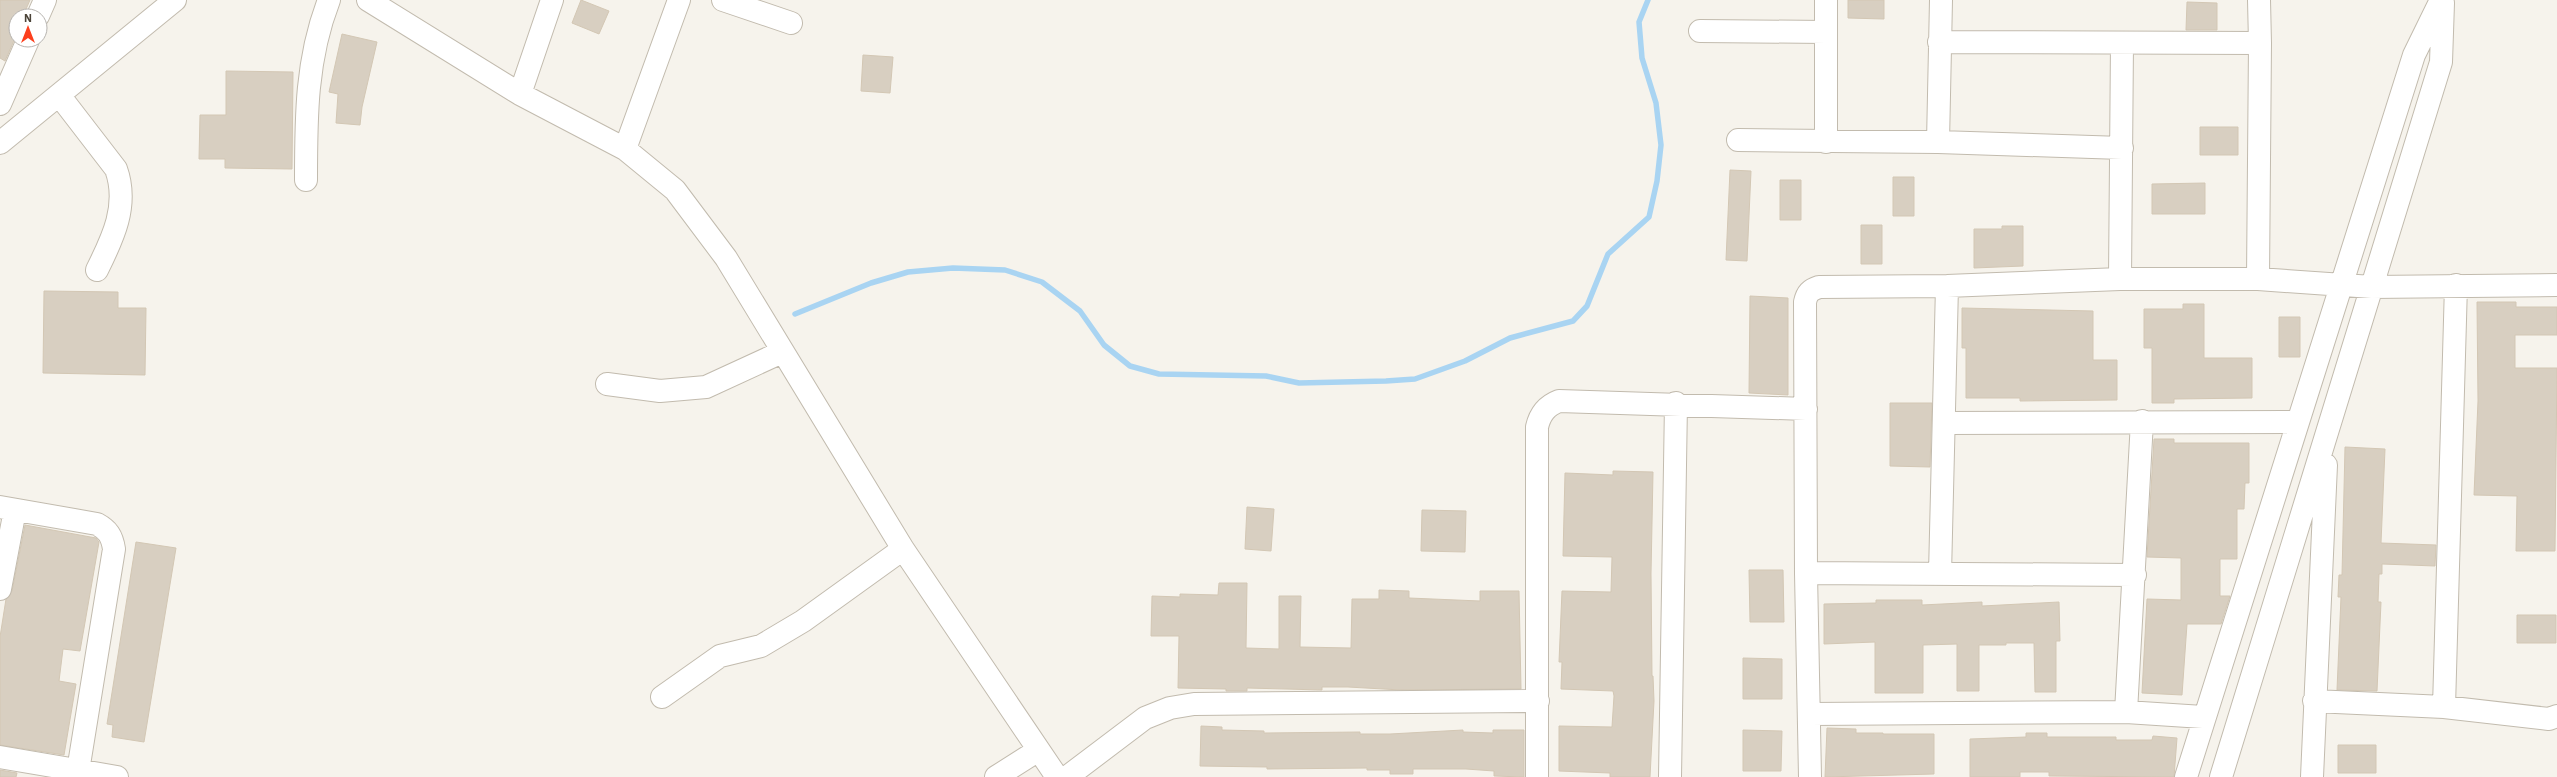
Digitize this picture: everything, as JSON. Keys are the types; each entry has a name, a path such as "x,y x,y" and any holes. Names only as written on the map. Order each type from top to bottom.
{"street":[{"path":"0,143 176,0"},
{"path":"306,180 306,105 310,67 318,27 329,0"},
{"path":"368,0 520,94 625,148 675,190 726,258 903,549 1037,751 1057,777"},
{"path":"520,94 552,0"},
{"path":"625,148 679,0"},
{"path":"723,0 791,23"},
{"path":"1826,0 1826,142"},
{"path":"1938,142 1940,0"},
{"path":"2258,279 2259,0"},
{"path":"2186,777 2203,716 2414,55 2442,0"},
{"path":"2221,777 2286,572 2328,426 2441,62 2442,0"},
{"path":"1700,31 1826,32"},
{"path":"1940,42 2260,43"},
{"path":"2120,279 2122,43"},
{"path":"0,104 24,48"},
{"path":"59,95 116,169 120,180 121,199 116,231 98,270"},
{"path":"2400,99 2427,108"},
{"path":"1738,140 1938,142 2122,148"},
{"path":"1810,777 1810,714 1806,573 1805,302 1807,294 1812,289 1819,287 1947,286 2120,279 2258,279 2342,283 2372,287 2557,285"},
{"path":"2444,708 2456,285"},
{"path":"1940,574 1947,286"},
{"path":"607,384 660,391 706,387 782,352"},
{"path":"1537,777 1537,427 1539,417 1548,405 1559,400 1676,403 1806,409"},
{"path":"1670,777 1676,403"},
{"path":"1944,423 2142,421 2297,422"},
{"path":"2126,712 2135,575 2142,421"},
{"path":"2312,777 2314,700 2328,426"},
{"path":"0,589 7,508 97,524 106,529 113,538 114,549 78,774"},
{"path":"662,697 720,656 761,646 803,621 903,549"},
{"path":"1806,573 2135,575"},
{"path":"2314,700 2444,708 2549,719 2557,716"},
{"path":"1067,777 1145,718 1170,708 1188,705 1538,701"},
{"path":"1810,714 2126,712 2203,716"},
{"path":"996,777 1037,751"},
{"path":"0,756 78,774 117,777"}],"building":[{"path":"0,0 30,0 26,8 8,8 8,48 11,48 5,61 0,58"},
{"path":"581,0 609,11 599,34 572,23"},
{"path":"1848,0 1884,0 1884,19 1848,18"},
{"path":"2187,2 2217,3 2217,30 2186,30"},
{"path":"342,34 377,42 362,107 360,125 336,123 338,94 329,92"},
{"path":"863,55 893,57 890,93 861,91"},
{"path":"226,71 293,72 292,169 225,168 225,159 199,159 200,115 226,115"},
{"path":"2200,127 2238,127 2238,155 2200,155"},
{"path":"1730,170 1751,171 1747,261 1726,260"},
{"path":"1893,177 1914,177 1914,216 1893,216"},
{"path":"1780,180 1801,180 1801,220 1780,220"},
{"path":"2205,183 2205,214 2152,214 2152,184"},
{"path":"1861,225 1882,225 1882,264 1861,264"},
{"path":"2002,226 2023,226 2023,266 1974,268 1974,229 2002,229"},
{"path":"44,291 118,292 118,308 146,308 145,375 43,373"},
{"path":"1750,296 1788,298 1788,395 1749,393"},
{"path":"2477,302 2516,302 2516,307 2557,307 2557,335 2515,335 2515,368 2557,368 2555,551 2516,551 2517,496 2474,495 2478,401"},
{"path":"2183,304 2204,304 2204,358 2252,358 2252,398 2174,399 2174,403 2152,403 2152,348 2144,348 2144,309 2183,309"},
{"path":"1962,308 2093,311 2093,360 2117,360 2117,400 2020,401 2020,398 1966,398 1966,348 1962,348"},
{"path":"2279,317 2300,317 2300,357 2279,357"},
{"path":"1890,403 1932,403 1930,467 1890,466"},
{"path":"2154,439 2174,439 2174,443 2249,443 2249,483 2245,483 2244,509 2237,509 2237,559 2220,559 2220,596 2230,596 2221,624 2187,624 2182,695 2142,693 2147,599 2181,600 2181,558 2147,557"},
{"path":"2345,447 2385,449 2381,543 2436,545 2435,566 2382,564 2382,574 2379,574 2378,602 2381,602 2377,691 2337,690 2341,597 2338,597 2339,575 2342,575"},
{"path":"1613,471 1653,472 1651,574 1652,676 1654,701 1650,777 1610,777 1610,773 1559,771 1559,726 1612,727 1614,696 1613,691 1561,689 1562,662 1559,662 1562,591 1611,592 1612,557 1563,556 1565,473 1613,475"},
{"path":"1247,507 1274,509 1271,551 1245,549"},
{"path":"1422,510 1466,511 1465,552 1421,551"},
{"path":"25,525 96,538 99,542 80,651 63,649 59,681 76,684 64,755 0,745 0,637 6,599 12,591"},
{"path":"136,542 176,548 144,742 112,737 113,725 107,724"},
{"path":"1749,570 1783,570 1784,622 1750,622"},
{"path":"1219,583 1247,583 1246,648 1279,649 1279,596 1301,596 1300,647 1351,648 1352,599 1379,599 1379,590 1409,591 1409,598 1480,601 1480,591 1519,591 1521,689 1401,690 1322,687 1322,690 1247,688 1247,691 1226,691 1226,689 1178,688 1179,636 1151,636 1152,596 1180,597 1180,594 1218,595"},
{"path":"1876,600 1922,600 1922,605 1982,602 1982,606 2059,602 2060,641 2056,641 2056,692 2035,692 2034,643 2006,643 2006,645 1979,645 1979,691 1957,691 1957,644 1923,645 1923,693 1875,693 1875,642 1824,644 1824,604 1876,603"},
{"path":"2517,615 2556,615 2556,643 2517,643"},
{"path":"1743,658 1782,659 1782,699 1743,699"},
{"path":"1201,726 1222,727 1222,730 1264,731 1264,733 1360,732 1360,734 1390,734 1463,730 1463,732 1493,733 1493,730 1524,730 1524,777 1494,776 1494,771 1466,769 1413,769 1413,774 1390,774 1390,770 1367,770 1367,768 1267,769 1267,767 1200,766"},
{"path":"1827,728 1856,729 1856,733 1934,734 1934,774 1825,777"},
{"path":"1743,730 1782,731 1781,771 1743,771"},
{"path":"2026,733 2047,733 2047,737 2116,737 2116,740 2152,740 2153,736 2177,738 2174,777 2049,776 2049,772 2020,772 2020,777 1970,777 1970,739 2026,737"},
{"path":"2338,745 2376,745 2376,773 2338,773"},
{"path":"0,770 17,773 16,777 0,777"}],"waterway":[{"path":"795,314 871,283 908,272 953,268 1005,270 1042,282 1080,311 1104,345 1130,366 1159,374 1266,376 1299,383 1386,381 1415,379 1465,361 1510,338 1573,321 1587,306 1608,254 1649,217 1657,181 1661,145 1656,103 1642,58 1639,22 1648,0"}]}
